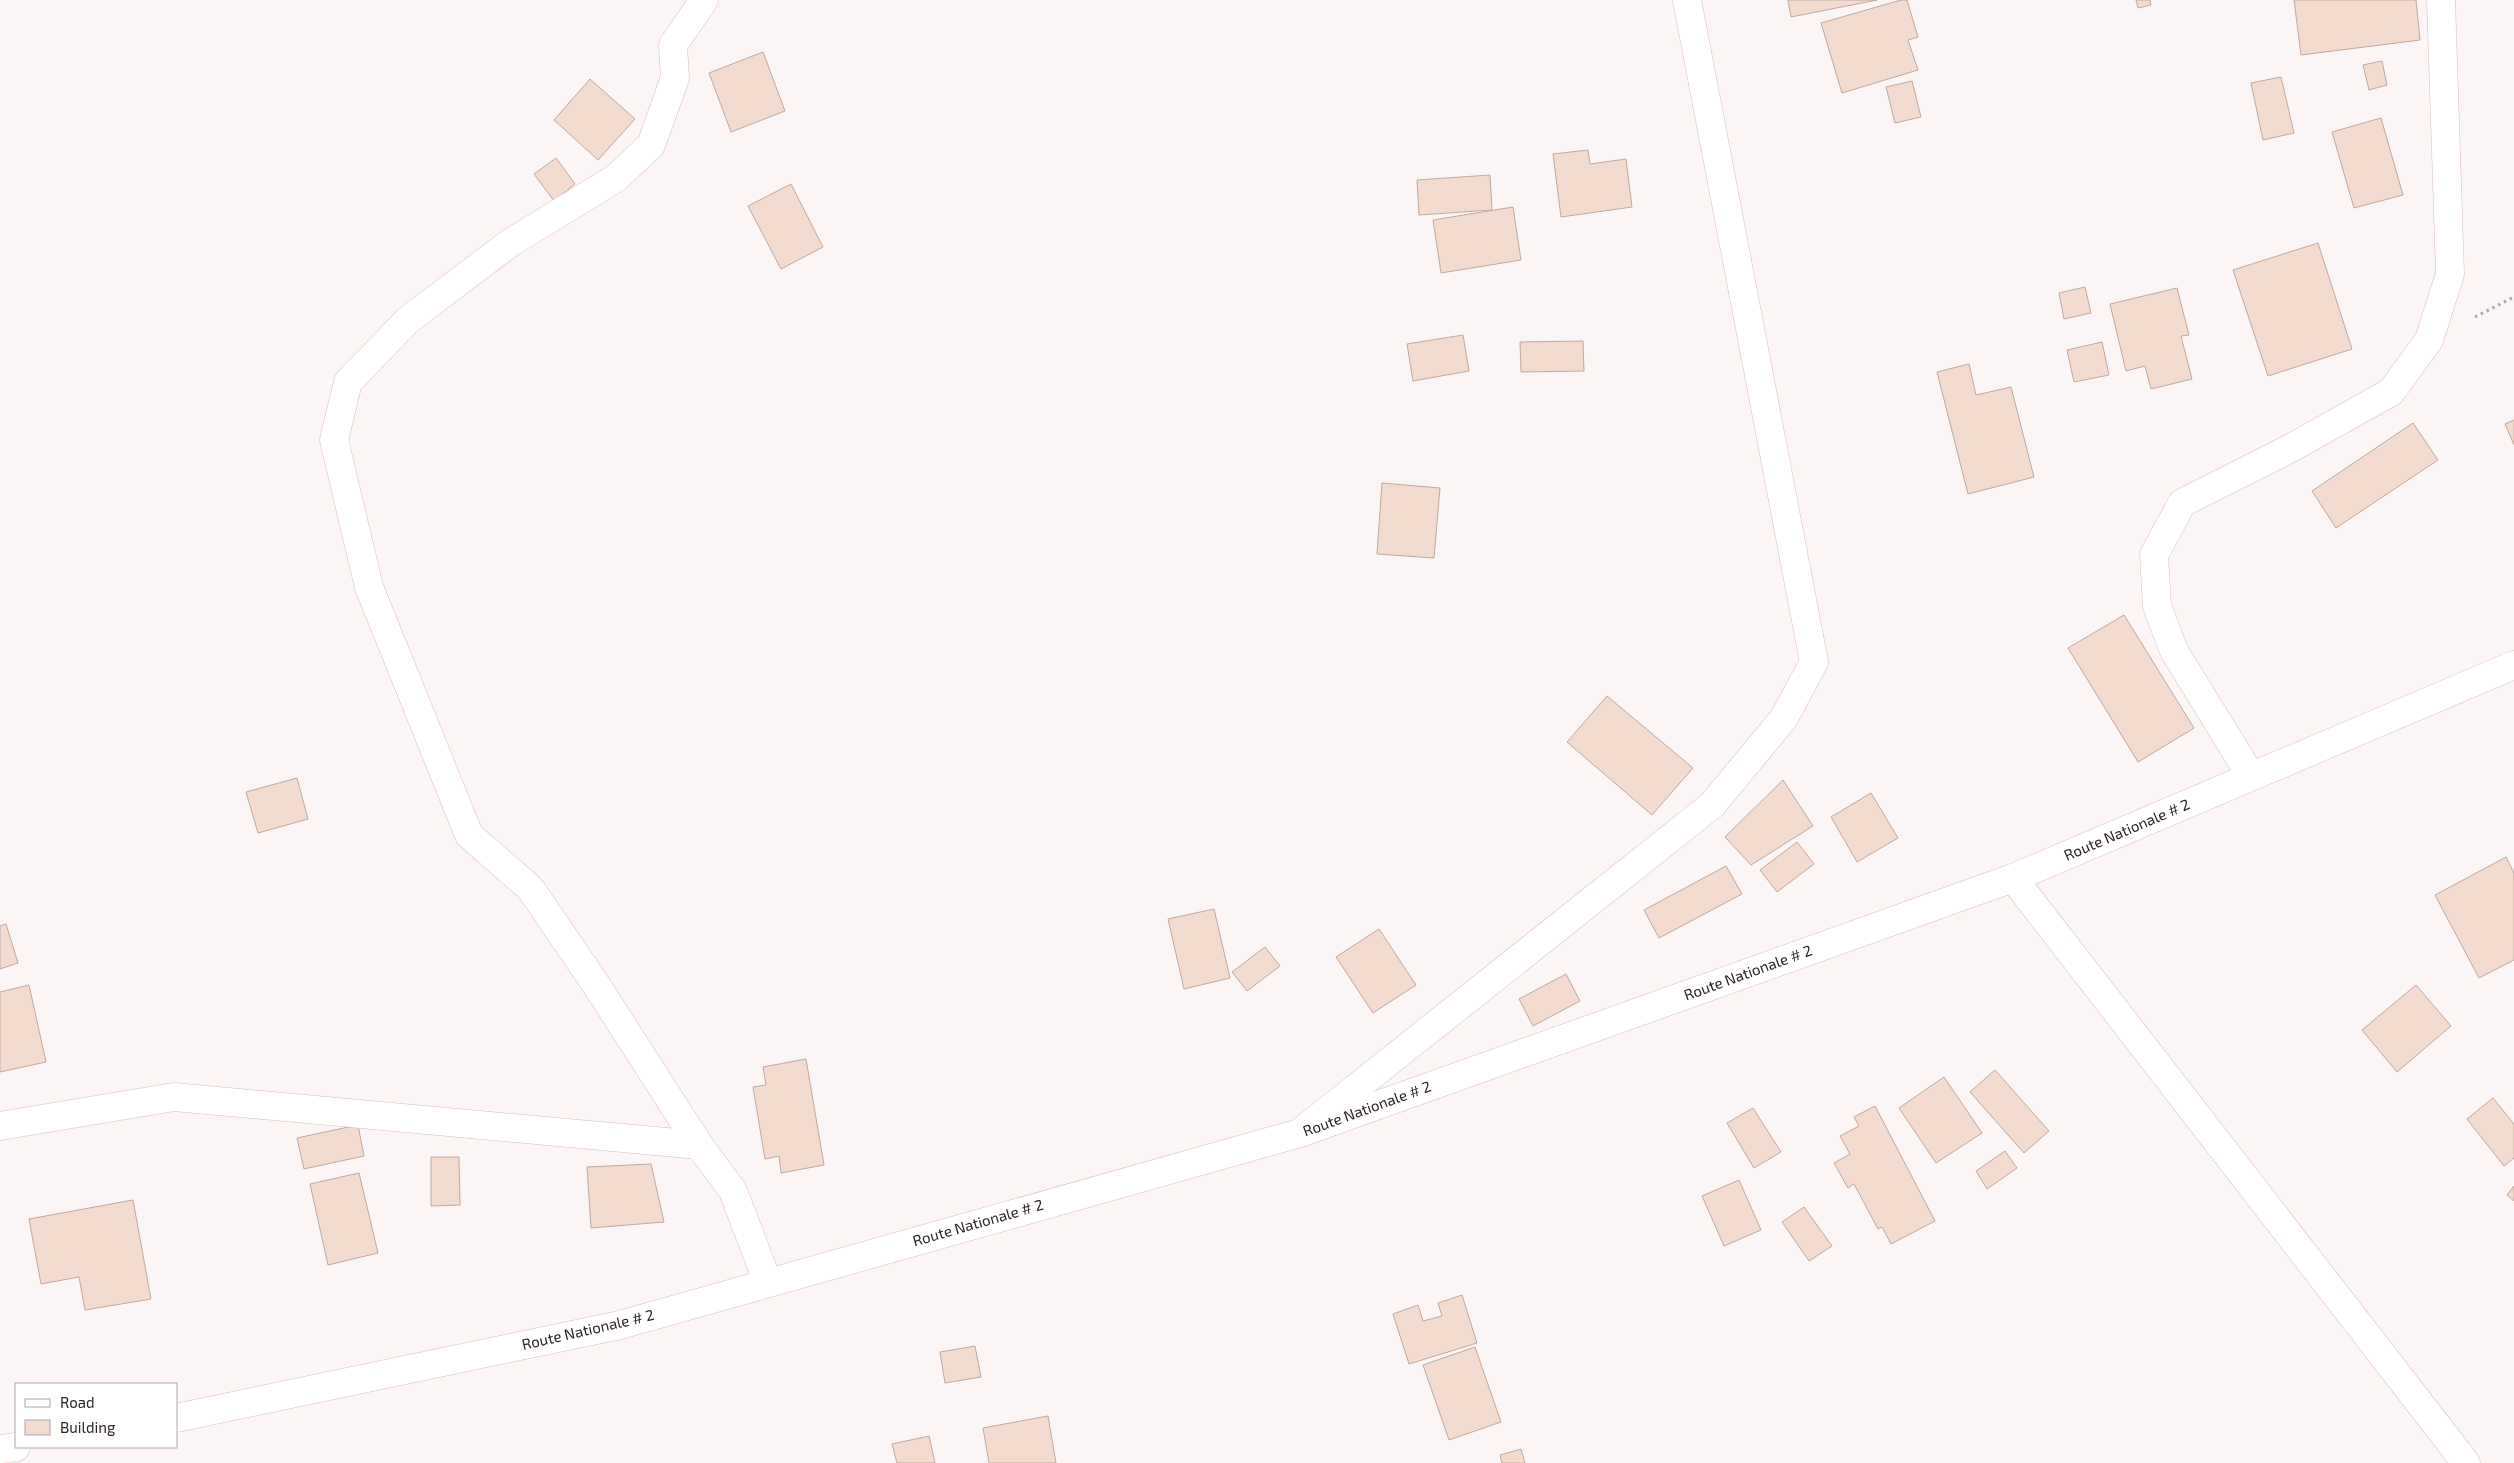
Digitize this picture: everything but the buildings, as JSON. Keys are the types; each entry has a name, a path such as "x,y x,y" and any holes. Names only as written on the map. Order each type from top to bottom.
{"street":[{"path":"704,0 673,45 674,78 652,145 616,178 510,243 408,320 348,382 334,440 369,587 469,835 530,888 595,983 699,1145 733,1191 768,1283"},
{"path":"1300,1133 1712,805 1784,718 1814,662 1687,0"},
{"path":"2251,776 2174,651 2157,606 2154,555 2182,503 2291,448 2391,392 2430,340 2450,274 2441,0"},
{"name":"Route Nationale # 2","path":"178,1418 620,1325 1300,1133 2013,878 2514,665"},
{"path":"2013,878 2466,1463"},
{"path":"0,1126 174,1097 699,1145"},
{"path":"0,1449 15,1447"}]}
